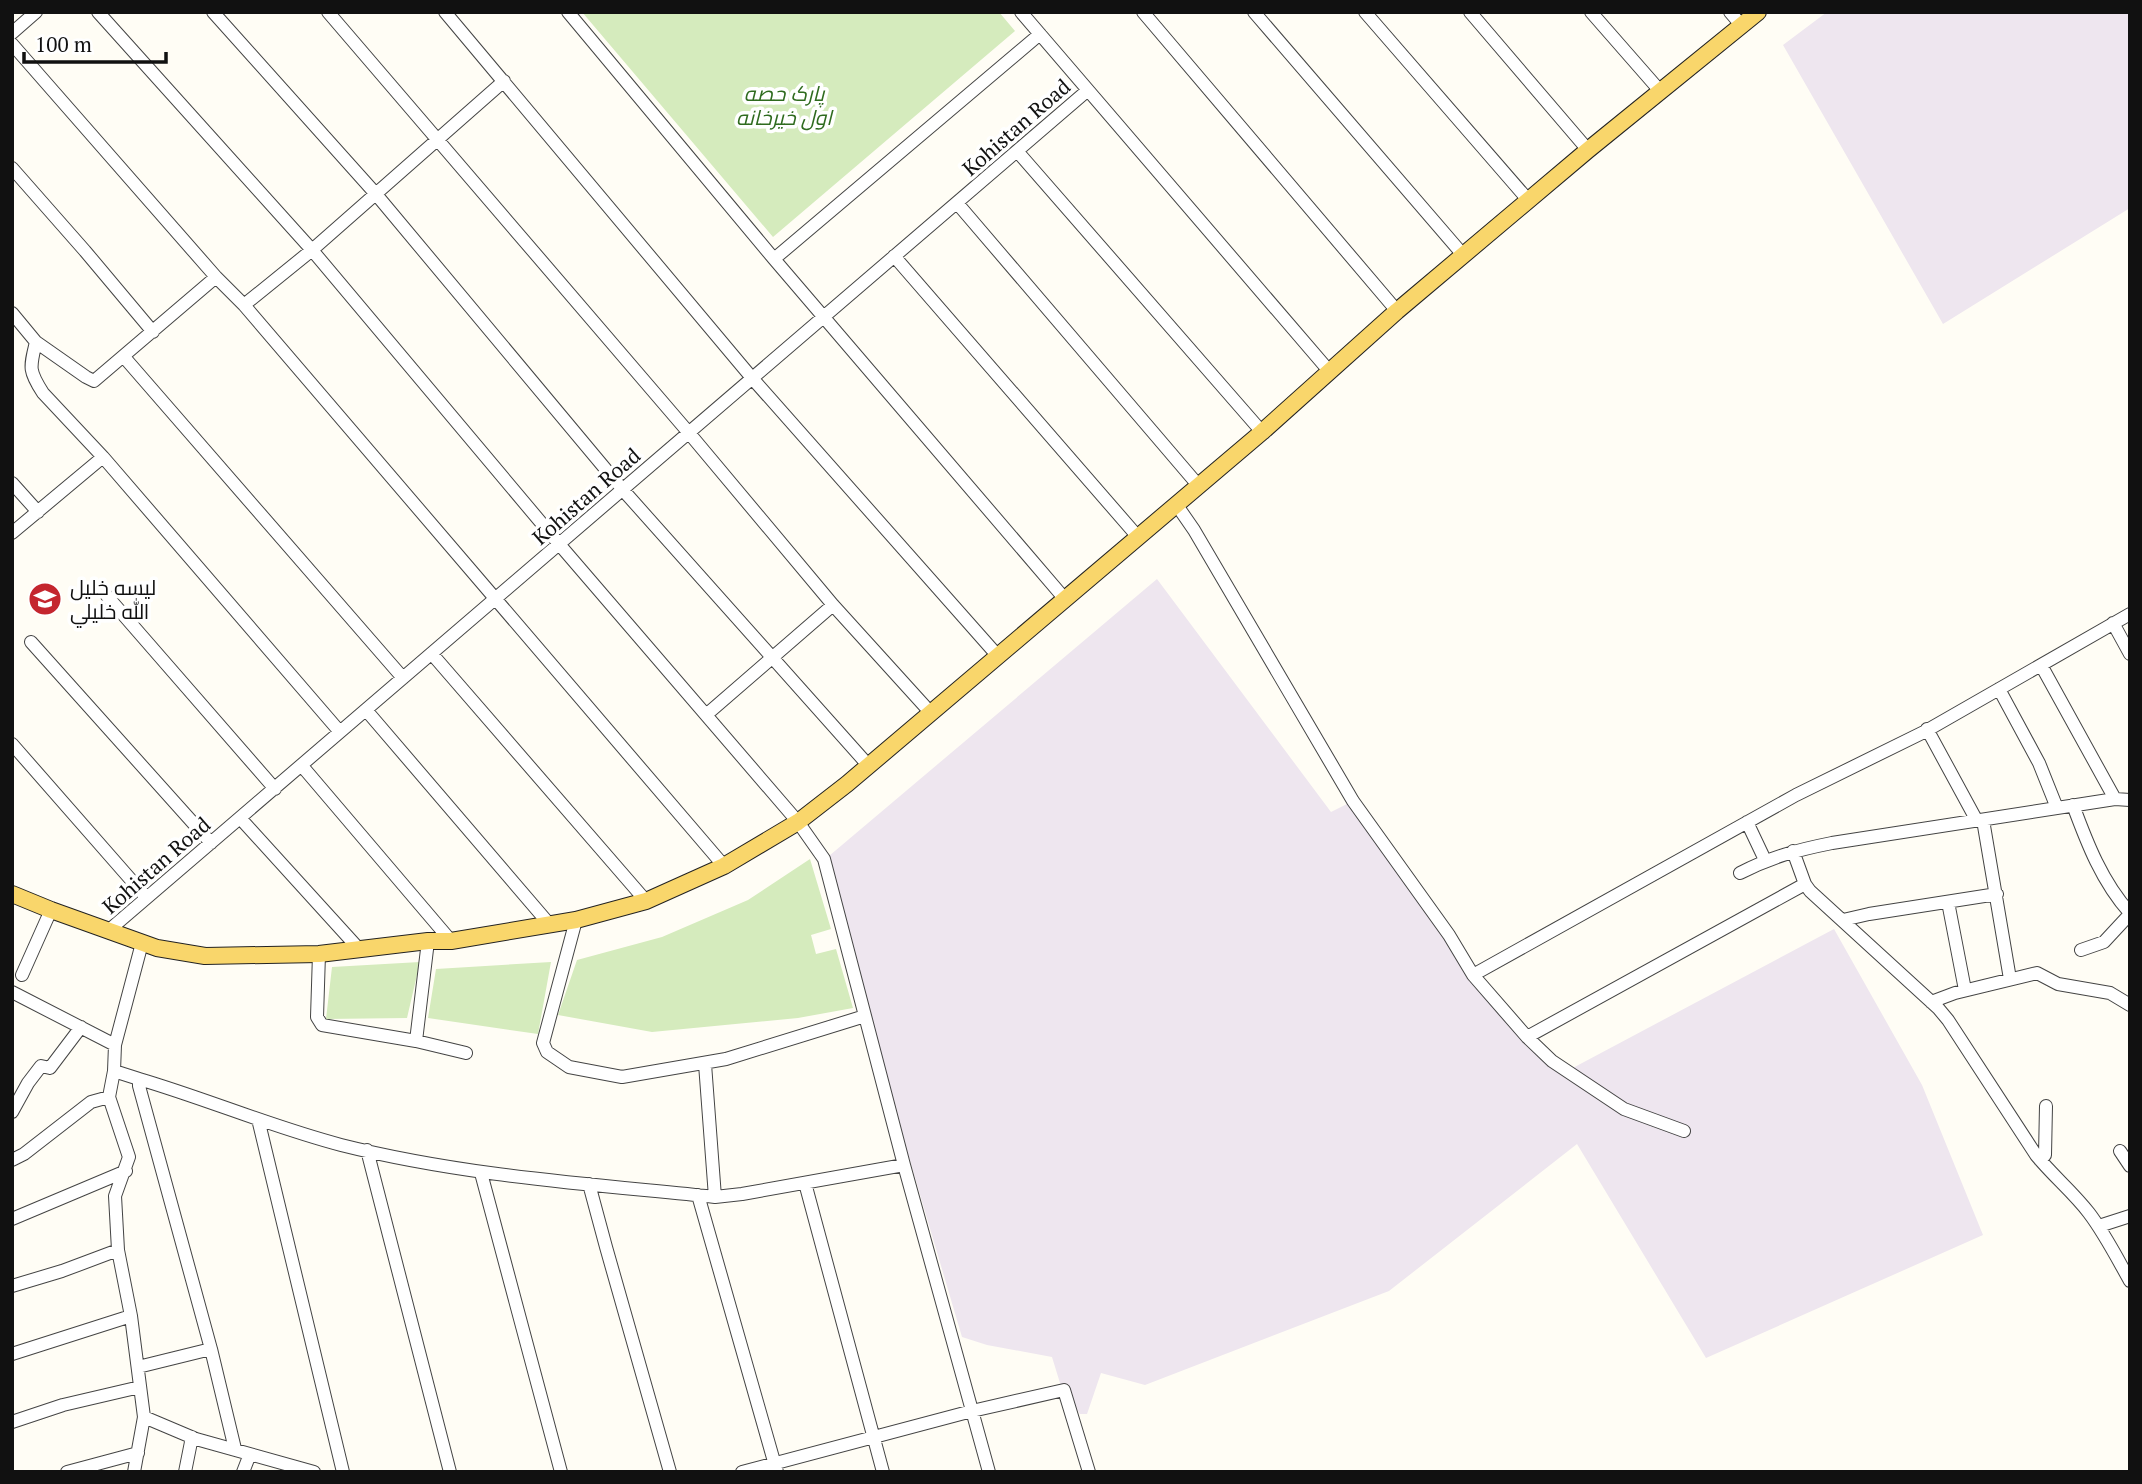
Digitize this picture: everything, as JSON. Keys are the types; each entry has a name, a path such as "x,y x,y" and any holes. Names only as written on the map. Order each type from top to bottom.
{"main road":[{"path":"13,893 51,910 157,948 205,956 319,954 428,941 451,941 576,920 646,901 724,866 798,822 868,765 1262,432 1397,311 1588,150 1758,12"}],"street":[{"path":"12,33 36,12"},
{"path":"98,12 312,250 559,544 798,822 824,859 989,1472"},
{"path":"213,12 375,193 623,489 868,765"},
{"path":"328,12 833,605 930,712"},
{"path":"445,12 752,378 997,655"},
{"path":"568,12 774,259 1064,598"},
{"path":"1021,12 1330,372"},
{"path":"1143,12 1397,311"},
{"path":"1254,12 1464,256"},
{"path":"1365,12 1529,201"},
{"path":"1470,12 1588,150"},
{"path":"1591,12 1661,92"},
{"path":"1730,12 1742,26"},
{"path":"774,259 1040,34"},
{"path":"12,44 216,277 244,305 724,866"},
{"path":"244,305 312,250 503,81"},
{"name":"Kohistan Road","path":"108,931 1088,90"},
{"path":"1017,151 1262,432"},
{"path":"12,169 153,332"},
{"path":"957,202 1198,485"},
{"path":"894,256 1138,537"},
{"path":"12,313 36,342 94,381 216,277"},
{"path":"36,342 30,367 43,393 103,457 340,732"},
{"path":"124,357 403,678"},
{"path":"12,533 103,457"},
{"path":"12,483 38,512"},
{"path":"1176,504 1194,530 1353,801 1449,935 1473,975 1527,1037 1552,1061 1624,1109 1684,1131"},
{"path":"107,596 275,789"},
{"path":"706,715 833,605"},
{"path":"1473,975 1796,795 1927,729 2130,614"},
{"path":"2113,623 2130,654"},
{"path":"31,642 211,843"},
{"path":"432,654 646,901"},
{"path":"2040,664 2115,799"},
{"path":"1999,689 2039,763 2057,808"},
{"path":"366,710 550,925"},
{"path":"1927,729 1980,820 1997,894 2010,979"},
{"path":"12,744 146,897"},
{"path":"302,766 451,941"},
{"path":"1740,873 1765,860 1793,851 2073,805 2115,799 2130,800"},
{"path":"2073,805 2109,886 2130,913 2104,942 2081,950"},
{"path":"240,818 359,949"},
{"path":"1747,822 1765,860"},
{"path":"1793,851 1810,891 1948,1020 2040,1160 2099,1226 2130,1281"},
{"path":"1527,1037 1805,884"},
{"path":"1843,920 1997,894"},
{"path":"1948,902 1965,990"},
{"path":"22,975 51,910"},
{"path":"576,920 543,1043 547,1052 569,1068 622,1077 705,1064 865,1016"},
{"path":"416,1041 428,941"},
{"path":"134,1472 144,1417 131,1317 118,1250 115,1196 129,1157 109,1097 114,1072 115,1045 142,943"},
{"path":"319,954 317,1017 322,1025 416,1041 466,1053"},
{"path":"1930,1002 1965,990 2036,973 2058,984 2110,993 2130,1005"},
{"path":"12,992 115,1045"},
{"path":"12,1112 41,1066 50,1068 81,1027"},
{"path":"705,1064 715,1197"},
{"path":"114,1072 341,1145 481,1172 715,1197 905,1165"},
{"path":"139,1079 235,1449"},
{"path":"12,1160 24,1154 91,1102 109,1097"},
{"path":"2040,1160 2045,1155 2046,1106"},
{"path":"258,1119 343,1472"},
{"path":"367,1150 450,1472"},
{"path":"2120,1151 2130,1166"},
{"path":"12,1219 126,1171"},
{"path":"481,1172 561,1472"},
{"path":"805,1183 883,1472"},
{"path":"589,1184 670,1472"},
{"path":"698,1195 776,1467"},
{"path":"2099,1226 2130,1216"},
{"path":"12,1286 118,1250"},
{"path":"12,1354 131,1317"},
{"path":"138,1367 211,1349"},
{"path":"12,1422 64,1405 140,1387"},
{"path":"742,1472 776,1467 874,1437 1064,1390 1089,1472"},
{"path":"144,1417 192,1437 298,1470 314,1472"},
{"path":"185,1472 192,1437"},
{"path":"67,1472 138,1452"},
{"path":"243,1472 250,1454"}],"shaded area":[{"path":"1827,12 2130,12 2130,208 1943,324 1783,45"},
{"path":"1157,579 1331,812 1353,801 1473,975 1569,1070 1834,929 1922,1085 1983,1235 1706,1358 1577,1144 1389,1291 1145,1385 1101,1373 1087,1414 1080,1414 1060,1383 1052,1357 987,1345 962,1337 908,1154 829,856"}],"green space":[{"name":"پارک حصه اول خیرخانه","path":"582,12 999,12 1015,31 773,237"},
{"path":"810,859 831,929 811,935 816,954 836,949 853,1008 798,1018 652,1032 558,1015 577,960 662,937 748,900"},
{"path":"420,962 407,1018 326,1019 332,967"},
{"path":"551,962 538,1034 428,1018 436,969"}],"place":[{"name":"ليسه خليل الله خليلي","path":"45,599"}]}
